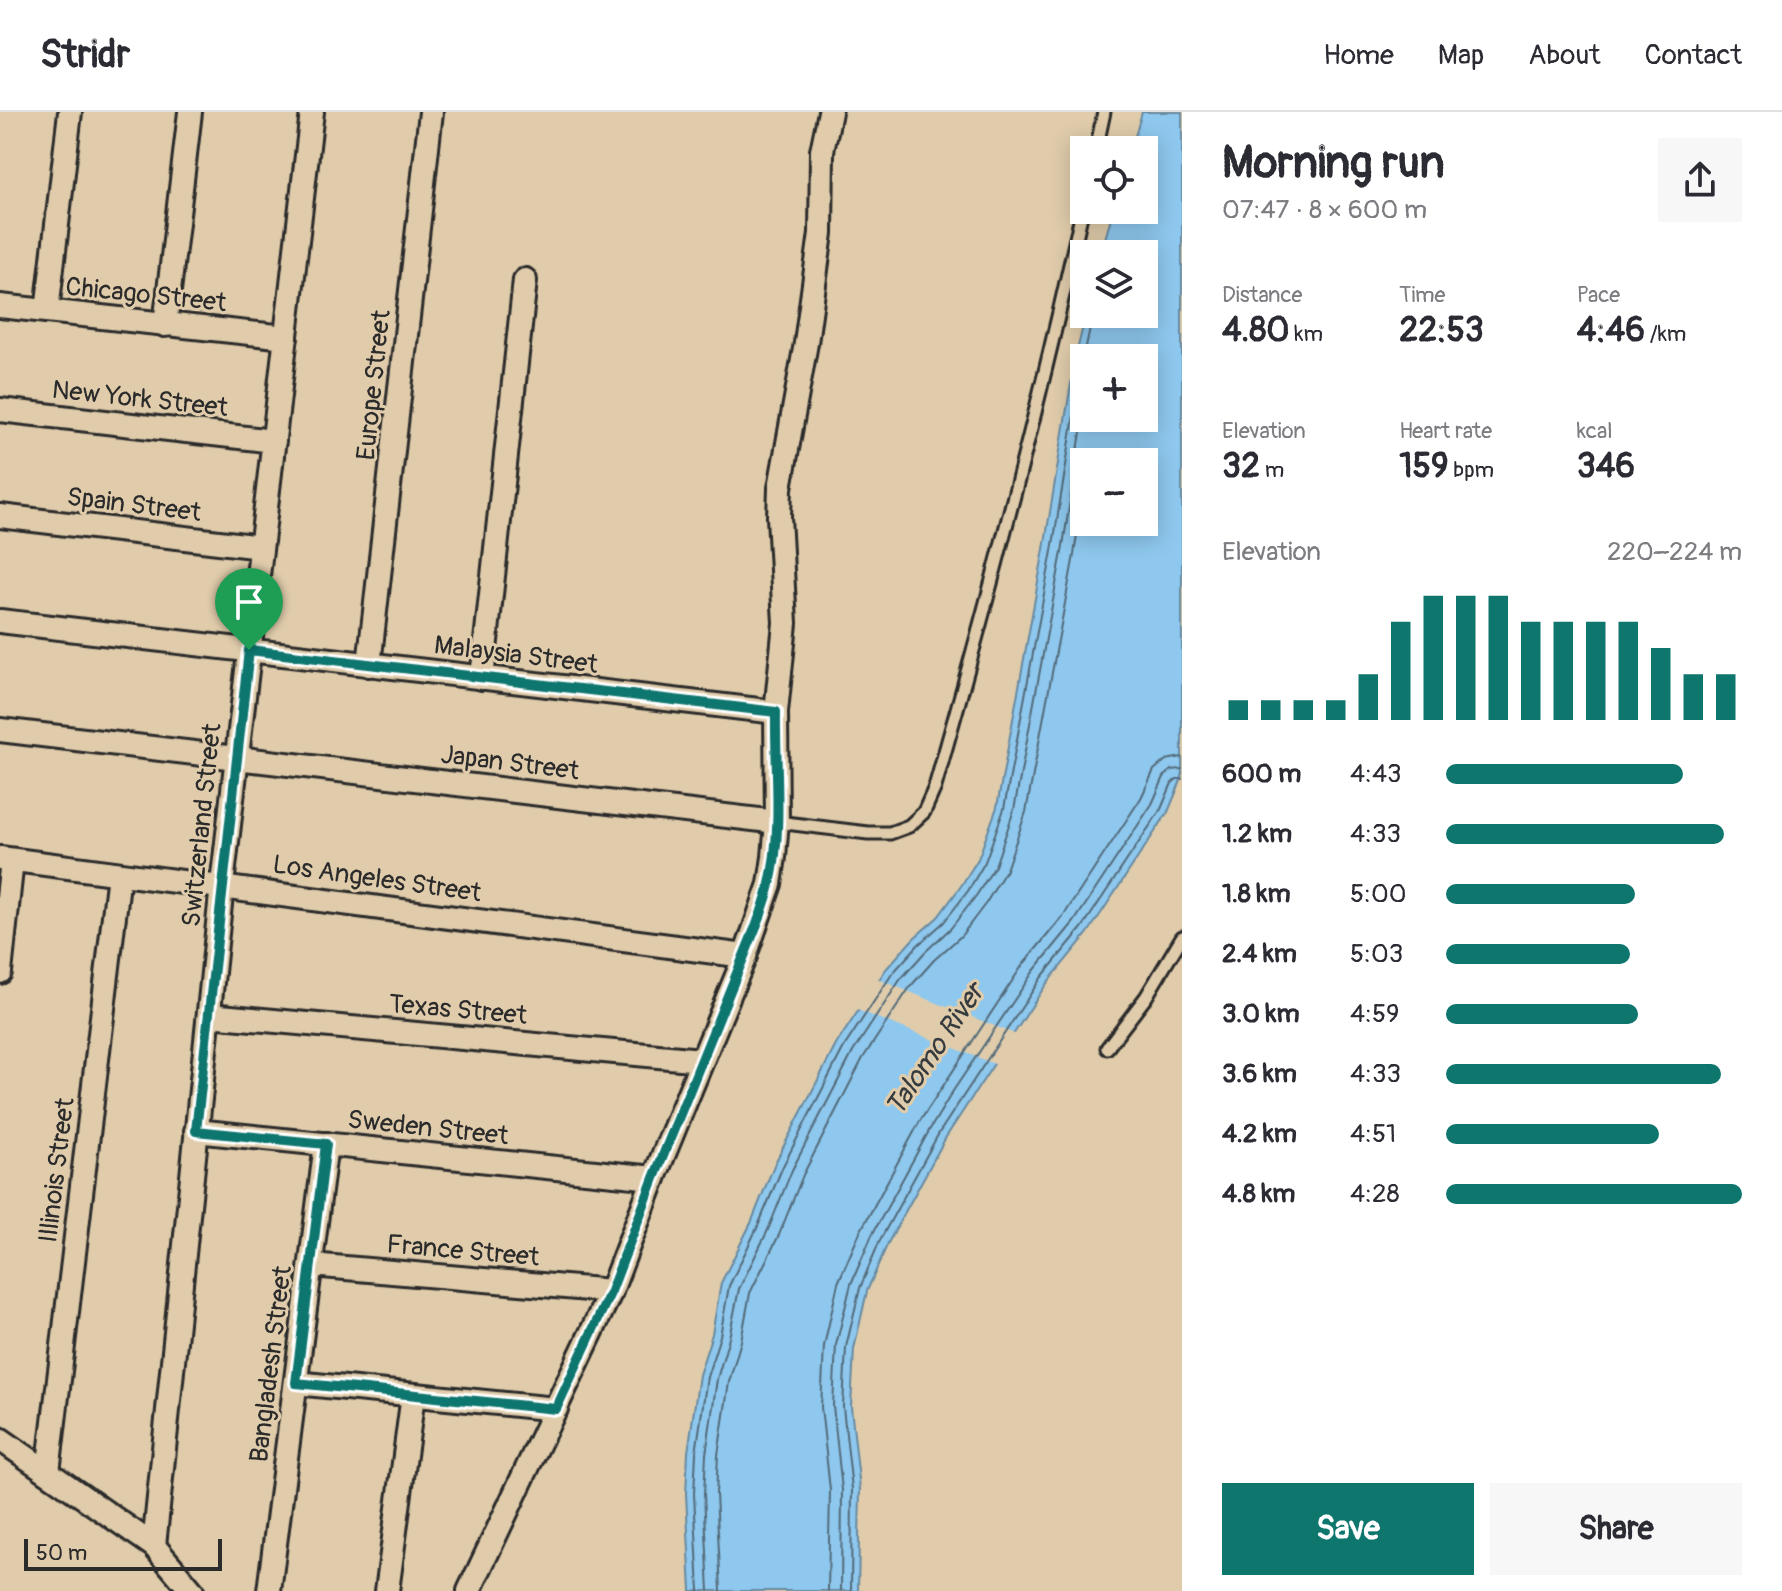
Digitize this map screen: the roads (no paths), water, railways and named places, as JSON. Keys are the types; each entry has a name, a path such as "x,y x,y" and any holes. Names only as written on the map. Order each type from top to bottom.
{"street":[{"path":"47,311 70,112"},
{"path":"165,325 190,112"},
{"name":"Switzerland Street","path":"154,1546 222,885 312,112"},
{"name":"Europe Street","path":"369,665 431,112"},
{"path":"469,1591 611,1291 745,956 770,884 777,822 776,712 785,623 780,488 806,343 821,233 822,151 830,112"},
{"path":"482,678 525,280"},
{"name":"Chicago Street","path":"0,306 286,337"},
{"name":"New York Street","path":"0,410 274,441"},
{"name":"Spain Street","path":"0,516 261,547"},
{"name":"Malaysia Street","path":"0,621 776,712"},
{"name":"Japan Street","path":"0,730 777,822"},
{"path":"0,972 6,859"},
{"name":"Los Angeles Street","path":"6,859 745,956"},
{"name":"Illinois Street","path":"48,1472 119,874"},
{"name":"Texas Street","path":"209,1015 702,1060"},
{"name":"Sweden Street","path":"196,1131 654,1178"},
{"name":"Bangladesh Street","path":"269,1591 326,1144"},
{"name":"France Street","path":"311,1265 611,1291"},
{"path":"296,1383 556,1409"},
{"path":"387,1591 413,1395"},
{"path":"0,1439 154,1546 192,1591"}],"lane":[{"path":"1099,136 1104,112"},
{"path":"777,822 890,833 909,826 924,812 935,787 996,561 1056,329 1079,224"},
{"path":"1107,1048 1146,997 1182,937"}],"water":[{"name":"Talomo River","path":"1142,112 1182,112 1182,778 1168,812 1088,933 1047,983 946,1137 888,1243 867,1291 854,1349 851,1407 860,1489 858,1591 691,1591 686,1494 688,1452 699,1375 712,1334 721,1283 751,1223 775,1163 837,1043 886,969 938,917 978,859 997,807 1070,390 1070,432 1158,432 1158,344 1079,344 1083,328 1158,328 1158,240 1105,240 1109,224 1158,224 1158,136 1135,136"}]}
